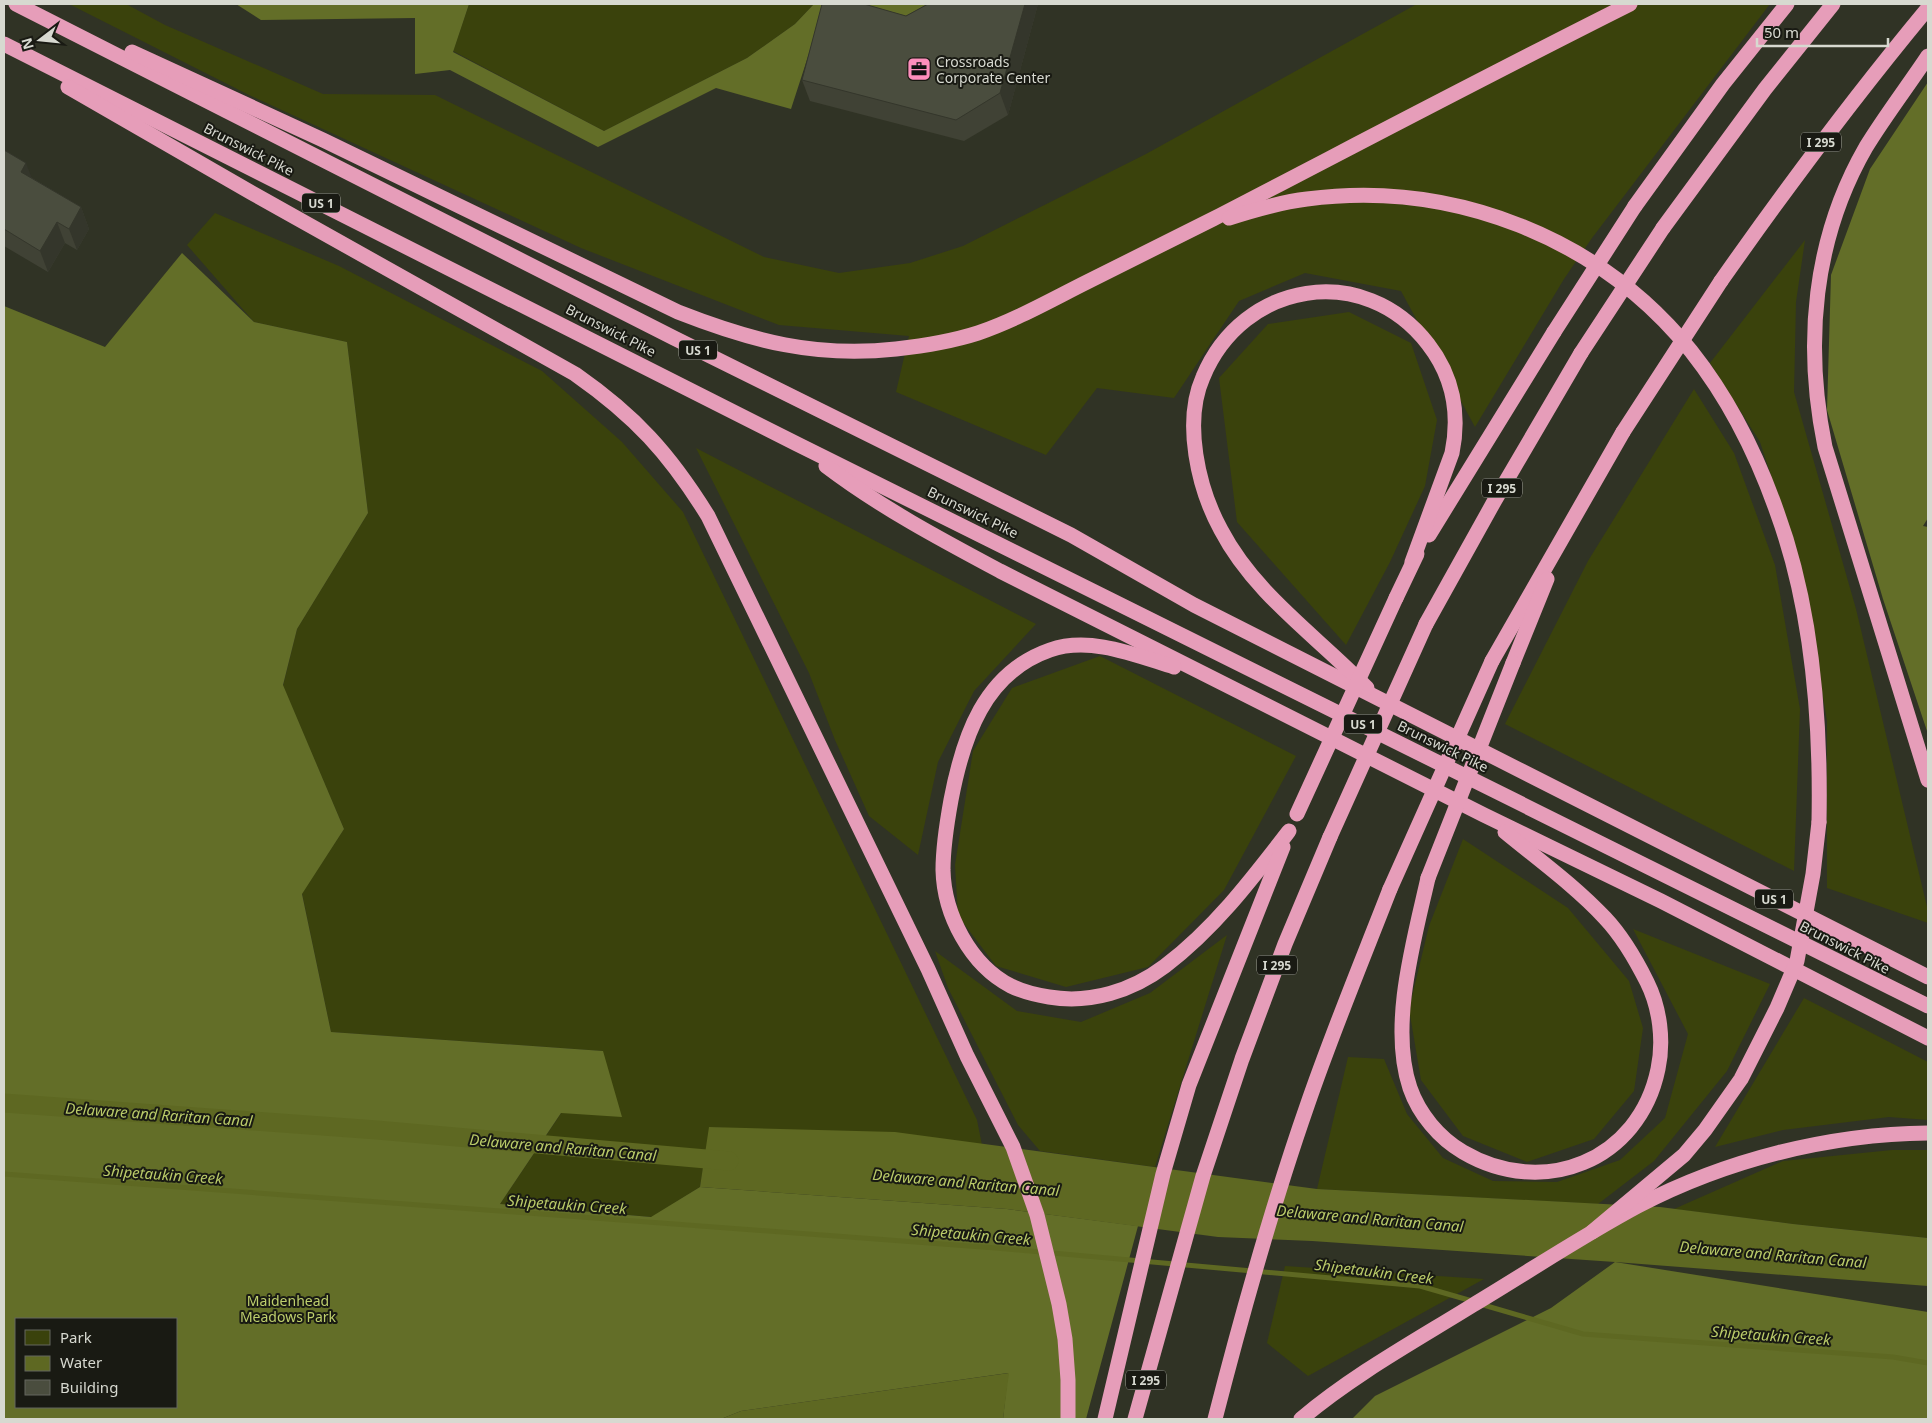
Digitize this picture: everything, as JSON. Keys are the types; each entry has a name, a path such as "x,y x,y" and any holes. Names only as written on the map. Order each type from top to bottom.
{"highway":[{"name":"Brunswick Pike","path":"16,4 674,338 1071,535 1194,605 1378,700 1928,977"},
{"path":"28,4 323,140 678,312 722,330 771,343 809,350 853,352 897,349 976,334 1010,320 1187,232 1630,4"},
{"path":"1412,562 1554,332 1635,206 1724,84 1786,4"},
{"name":"I 295","path":"1135,1419 1201,1184 1230,1096 1285,944 1330,837 1426,624 1495,500 1581,353 1663,228 1765,89 1833,4"},
{"name":"I 295","path":"1215,1419 1275,1200 1307,1104 1390,889 1492,661 1623,432 1720,281 1818,146 1863,87 1928,8"},
{"name":"Brunswick Pike","path":"4,44 797,444 1928,1006"},
{"path":"4,50 252,193 574,374 607,397 633,419 661,448 686,481 708,516 1013,1147 1032,1198 1049,1261 1065,1339 1068,1419"},
{"path":"1928,56 1867,145 1840,202 1827,242 1818,284 1814,335 1814,370 1818,412 1825,447 1928,780"},
{"path":"1187,232 1269,206 1306,199 1356,194 1399,196 1441,201 1491,214 1522,225 1562,244 1608,272 1656,313 1691,351 1717,387 1741,428 1759,465 1778,513 1793,562 1805,620 1814,684 1818,747 1819,822 1813,874 1797,961 1777,1008 1741,1079 1705,1130 1684,1155 1592,1232"},
{"path":"1105,1419 1163,1174 1189,1085 1289,830 1297,814 1396,598 1412,562 1454,443 1456,419 1453,395 1447,374 1436,354 1419,332 1401,317 1379,304 1355,295 1333,292 1308,292 1285,298 1264,307 1246,319 1228,335 1213,357 1202,378 1196,406 1194,436 1199,470 1207,499 1220,530 1240,562 1294,620 1342,662 1378,700"},
{"path":"797,444 856,488 935,536 1484,815 1661,901 1928,1038"},
{"path":"1484,815 1562,879 1606,919 1631,954 1648,984 1656,1007 1661,1034 1660,1058 1655,1084 1648,1101 1632,1128 1616,1144 1595,1158 1572,1167 1548,1172 1525,1173 1501,1169 1474,1159 1454,1147 1434,1129 1420,1110 1410,1088 1404,1065 1402,1029 1412,946 1428,878 1512,663 1573,518"},
{"path":"1213,678 1116,649 1075,644 1051,650 1029,659 1009,673 992,690 979,710 969,734 955,780 946,827 943,869 946,893 956,924 964,940 978,960 1011,986 1036,994 1058,998 1084,998 1109,994 1136,984 1163,967 1195,942 1247,884 1289,830"},
{"path":"1301,1419 1325,1399 1410,1344 1592,1232 1640,1206 1694,1181 1750,1161 1796,1149 1854,1138 1928,1133"}],"green space":[{"path":"69,4 126,4 165,25 323,94 435,95 764,257 839,273 910,263 963,246 1146,154 1417,4 1770,4 1592,238 1564,279 1475,427 1401,291 1305,273 1239,301 1174,398 1097,388 1046,455 896,392 909,336 779,325 581,248 247,94"},
{"path":"236,4 469,4 453,52 604,131 747,58 795,24 814,4 825,4 791,109 716,88 598,147 450,70 415,74 415,18 261,20"},
{"path":"469,4 814,4 795,24 747,58 604,131 453,51"},
{"path":"825,4 950,4 915,26"},
{"path":"1928,82 1928,518 1923,526 1928,527 1928,734 1883,599 1827,410 1831,275 1870,169"},
{"path":"215,213 339,266 542,371 622,442 683,512 977,1120 982,1145 710,1127 700,1187 652,1217 500,1204 603,1051 331,1032 302,893 344,829 283,686 297,629 368,513 347,342 254,322 187,245"},
{"path":"1805,240 1796,302 1794,392 1856,609 1928,911 1928,923 1827,888 1827,721 1801,566 1760,442 1710,363"},
{"name":"Maidenhead Meadows Park","path":"182,253 254,322 347,342 368,513 297,629 283,685 344,829 302,894 331,1032 603,1051 622,1117 561,1113 500,1204 651,1217 700,1187 1007,1209 1138,1226 1086,1419 1003,1419 1008,1373 741,1411 721,1419 4,1419 4,306 105,347"},
{"path":"1349,312 1411,343 1437,420 1425,486 1390,562 1346,645 1237,522 1219,378 1268,324"},
{"path":"1694,389 1734,453 1775,565 1800,709 1794,871 1505,724 1588,561"},
{"path":"696,448 1036,624 974,691 938,762 918,855 869,816 835,740 809,673"},
{"path":"1100,656 1296,756 1224,890 1148,967 1066,987 996,966 958,916 955,865 973,751 1012,688"},
{"path":"1463,839 1568,908 1629,981 1643,1028 1634,1091 1594,1139 1527,1162 1463,1136 1421,1080 1409,1009 1429,926"},
{"path":"1633,929 1770,984 1727,1071 1654,1161 1598,1204 1317,1189 1348,1057 1384,1059 1407,1114 1443,1158 1493,1181 1557,1182 1620,1160 1665,1118 1688,1034"},
{"path":"1227,935 1155,1167 1040,1151 1018,1125 948,988 935,951 1017,1011 1081,1022 1150,993"},
{"path":"1804,998 1928,1062 1928,1120 1889,1117 1783,1130 1715,1147"},
{"path":"1892,1150 1928,1150 1928,1238 1674,1209 1783,1161"},
{"path":"1615,1262 1928,1312 1928,1419 1352,1419 1375,1396 1551,1308"},
{"path":"1285,1266 1484,1279 1308,1376 1267,1343"}],"water":[{"path":"709,1127 895,1132 1317,1189 1660,1207 1793,1224 1928,1238 1928,1286 1312,1241 1218,1237 1007,1209 700,1187"},
{"path":"1009,1373 1003,1419 721,1419 741,1411"}],"building":[{"name":"Crossroads Corporate Center","path":"822,4 864,4 906,16 928,4 1025,4 1000,93 956,120 802,80"},
{"path":"4,150 26,163 21,172 81,207 69,229 57,222 40,251 4,229"}],"waterway":[{"name":"Delaware and Raritan Canal","path":"4,1103 377,1130 729,1161"},
{"name":"Shipetaukin Creek","path":"4,1174 996,1248 1420,1286 1472,1301"},
{"name":"Shipetaukin Creek","path":"1480,1304 1583,1334 1893,1357 1928,1363"}],"place":[{"name":"Crossroads Corporate Center","path":"919,69"}]}
